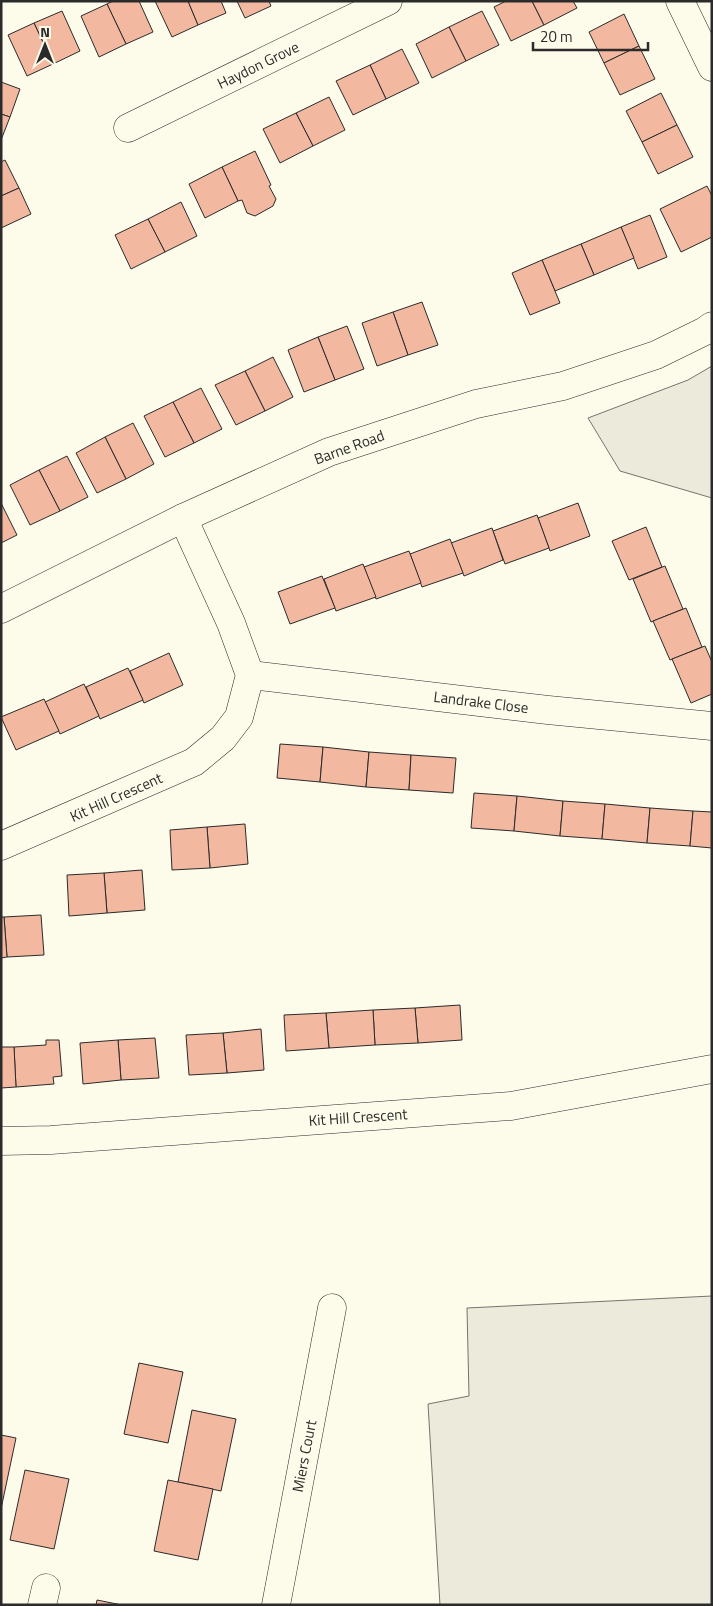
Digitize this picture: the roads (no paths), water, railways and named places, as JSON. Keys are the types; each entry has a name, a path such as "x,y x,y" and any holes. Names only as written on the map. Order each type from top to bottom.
{"street":[{"name":"Haydon Grove","path":"128,128 388,1"},
{"path":"680,1 712,67"},
{"name":"Barne Road","path":"1,609 183,518 329,452 476,404 563,386 656,355 712,326"},
{"path":"183,518 231,623 250,675"},
{"name":"Landrake Close","path":"250,675 712,726"},
{"name":"Kit Hill Crescent","path":"1,846 194,762 223,738 239,717 250,675"},
{"name":"Kit Hill Crescent","path":"1,1141 52,1140 511,1106 712,1069"},
{"name":"Miers Court","path":"276,1605 332,1308"}]}
